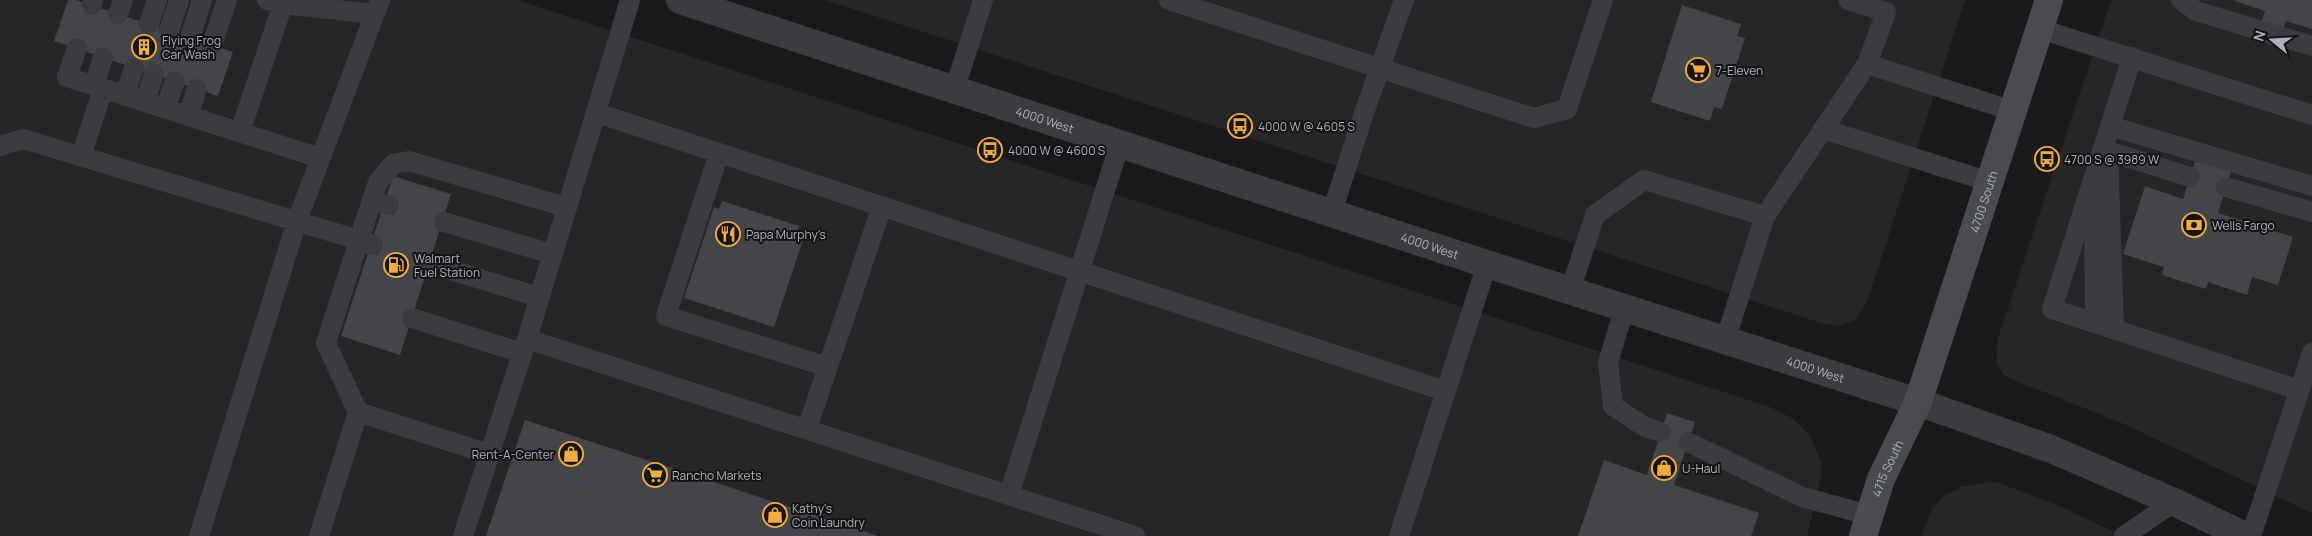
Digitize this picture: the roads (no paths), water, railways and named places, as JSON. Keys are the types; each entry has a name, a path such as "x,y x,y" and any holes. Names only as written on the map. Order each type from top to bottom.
{"main road":[{"name":"4700 South","path":"1918,402 2049,0"},
{"name":"4715 South","path":"1866,526 1881,479 1918,402"}],"street":[{"name":"4000 West","path":"680,0 1624,309 1918,402 2051,449 2174,502 2245,536"}],"lane":[{"path":"149,24 157,0"},
{"path":"169,31 179,0"},
{"path":"190,38 202,0"},
{"path":"212,45 227,0"},
{"path":"463,536 597,113 630,0"},
{"path":"954,91 983,0"},
{"path":"1169,0 1534,118 1567,109 1603,0"},
{"path":"1332,212 1364,113 1404,0"},
{"path":"1725,341 1765,216 1867,64 1888,6 1848,0"},
{"path":"2181,0 2196,10 2312,46"},
{"path":"199,536 297,221 377,7 275,2 240,132"},
{"path":"2040,28 2312,115"},
{"path":"77,48 67,77 320,158"},
{"path":"81,156 98,87 103,57"},
{"path":"2132,58 2052,309 2299,390"},
{"path":"1867,64 2014,111"},
{"path":"124,96 134,68"},
{"path":"145,102 154,74"},
{"path":"166,108 175,81"},
{"path":"188,116 197,89"},
{"path":"597,113 1445,391"},
{"path":"1823,129 1990,182"},
{"path":"2108,137 2190,177"},
{"path":"2108,137 2312,186"},
{"path":"2108,137 2114,329"},
{"path":"0,146 23,139 366,243"},
{"path":"1009,495 1120,143"},
{"path":"719,153 666,316 828,367"},
{"path":"318,536 358,412 326,342 348,299 381,202 378,182 393,164 409,161 566,207"},
{"path":"2094,175 2094,323"},
{"path":"1570,291 1595,215 1644,180 1765,216"},
{"path":"2226,187 2312,212"},
{"path":"807,429 882,206"},
{"path":"444,222 552,254"},
{"path":"428,263 539,297"},
{"path":"1399,536 1486,264"},
{"path":"1624,309 1608,363 1613,406 1645,427 1661,432"},
{"path":"412,318 524,346 807,429 1135,536"},
{"path":"2251,536 2312,353"},
{"path":"358,412 489,454"},
{"path":"1688,442 1866,526"},
{"path":"2124,536 2174,502"}],"place":[{"name":"Flying Frog Car Wash","path":"144,47"},
{"name":"7-Eleven","path":"1698,70"},
{"name":"4000 W @ 4605 S","path":"1240,126"},
{"name":"4000 W @ 4600 S","path":"990,150"},
{"name":"4700 S @ 3989 W","path":"2047,159"},
{"name":"Wells Fargo","path":"2194,225"},
{"name":"Papa Murphy's","path":"728,234"},
{"name":"Walmart Fuel Station","path":"396,265"},
{"name":"Rent-A-Center","path":"571,454"},
{"name":"U-Haul","path":"1664,468"},
{"name":"Rancho Markets","path":"655,475"},
{"name":"Kathy's Coin Laundry","path":"775,515"}]}
